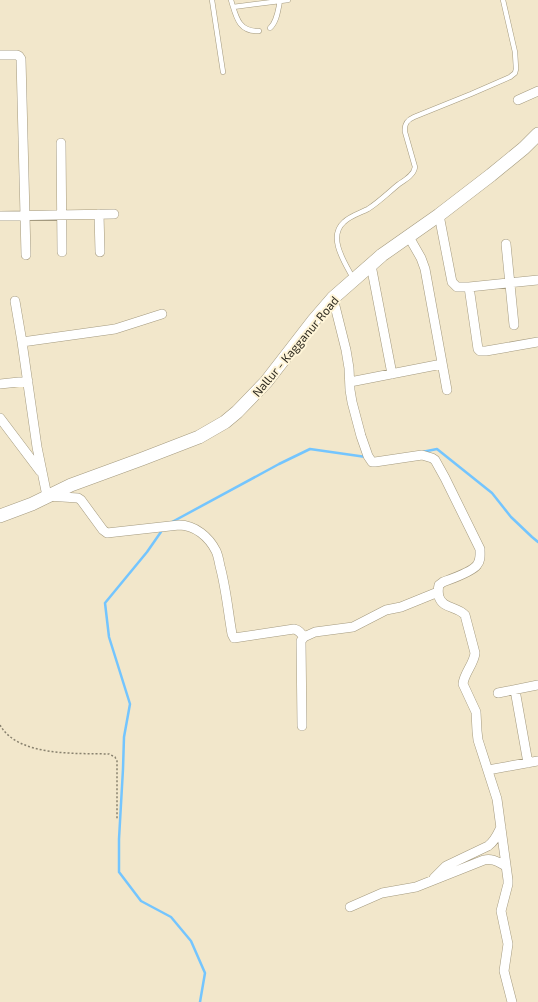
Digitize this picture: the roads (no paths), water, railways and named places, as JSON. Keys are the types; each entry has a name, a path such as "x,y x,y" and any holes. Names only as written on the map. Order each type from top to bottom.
{"main road":[{"name":"Nallur - Kagganur Road","path":"0,516 32,504 71,484 199,437 225,422 237,412 266,382 333,298 382,255 439,215 518,152 538,134"}],"street":[{"path":"0,55 17,55 21,59 26,255"},
{"path":"518,100 538,91"},
{"path":"61,143 62,252"},
{"path":"100,214 100,252"},
{"path":"0,216 114,214"},
{"path":"439,215 452,282 457,287 538,280"},
{"path":"408,237 422,258 447,390"},
{"path":"506,244 514,325"},
{"path":"371,265 392,374"},
{"path":"469,287 478,350 480,351 538,342"},
{"path":"333,298 346,350 352,402 361,436 370,460 375,462 422,455 435,460 480,549 480,559 477,565 473,569 443,582 440,585 438,592 442,604 458,609 465,615 475,653 463,684 476,712 478,740 497,799 508,884 501,911 508,944 504,971 512,1002"},
{"path":"15,301 37,447 47,496 78,498 82,500 107,533 179,525 187,525 194,528 207,538 216,551 225,584 232,634 234,638 294,629 299,631 304,637"},
{"path":"22,342 115,328 162,314"},
{"path":"350,382 442,364"},
{"path":"0,384 28,381"},
{"path":"0,418 42,474"},
{"path":"302,726 301,641 304,637 318,631 353,627 386,610 401,607 438,592"},
{"path":"498,693 538,685"},
{"path":"515,690 528,763"},
{"path":"488,770 538,761"},
{"path":"431,881 446,866 493,843 501,827"},
{"path":"350,907 382,892 416,887 484,860 493,860 506,866"}],"lane":[{"path":"212,0 223,72"},
{"path":"231,0 240,25 244,29 251,32 259,31"},
{"path":"233,7 288,0"},
{"path":"354,280 340,251 336,237 337,232 339,227 344,222 369,208 409,177 415,170 404,128 407,121 414,116 471,94 510,77 515,73 515,52 503,0"},
{"path":"270,28 276,19 280,1"}],"waterway":[{"path":"172,522 279,464 310,449 366,457"},
{"path":"422,452 437,449 492,493 511,517 538,542"},
{"path":"163,529 147,552 105,603 109,637 130,704 124,737 119,839 119,872 141,901 171,917 191,941 205,973 200,1002"}]}
